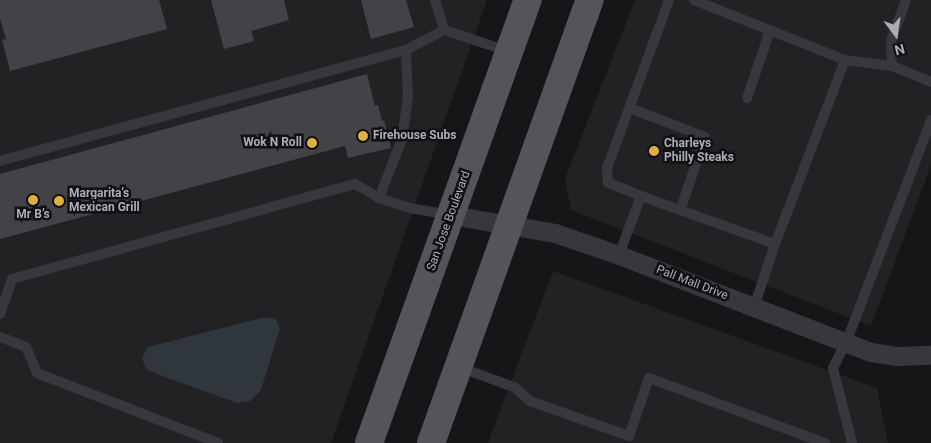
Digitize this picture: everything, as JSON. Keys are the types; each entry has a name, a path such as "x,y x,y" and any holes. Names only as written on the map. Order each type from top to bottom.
{"main road":[{"name":"San Jose Boulevard","path":"369,443 528,0"},
{"path":"431,443 590,0"}],"street":[{"name":"Pall Mall Drive","path":"451,215 555,233 619,255 871,352 897,356 931,355"}],"lane":[{"path":"435,0 444,30"},
{"path":"669,0 606,168 608,183 641,196 681,208 775,244"},
{"path":"694,0 845,60 892,66 931,82"},
{"path":"892,66 891,42 906,0"},
{"path":"0,161 406,50 444,30 510,52"},
{"path":"747,98 770,31"},
{"path":"379,198 402,139 408,97 406,50"},
{"path":"754,307 775,244 845,60"},
{"path":"630,108 705,137 681,208"},
{"path":"852,443 833,368 846,343 931,120"},
{"path":"0,314 12,278 355,184 379,198 410,208 451,215"},
{"path":"619,255 641,196"},
{"path":"0,337 26,347 37,373 218,443"},
{"path":"458,366 514,387 530,401 629,436 649,378 825,443"}],"shaded area":[{"path":"0,0 487,0 331,443 0,443"},
{"path":"635,0 931,0 931,165 871,326 571,210 565,179"},
{"path":"553,271 877,388 888,443 488,443"},
{"path":"262,318 275,318 280,328 261,390 250,401 237,403 146,369 142,358 148,347"}],"building":[{"path":"0,0 159,0 167,29 10,71 2,40 6,39 0,18"},
{"path":"211,0 284,0 289,20 251,31 254,41 224,49"},
{"path":"361,0 406,0 414,27 371,39"},
{"path":"367,74 375,106 378,105 382,121 384,120 391,148 348,158 345,146 0,239 0,174"}],"place":[{"name":"Firehouse Subs","path":"363,136"},
{"name":"Wok N Roll","path":"312,143"},
{"name":"Charleys Philly Steaks","path":"654,151"},
{"name":"Mr B’s","path":"33,200"},
{"name":"Margarita’s Mexican Grill","path":"59,201"}]}
